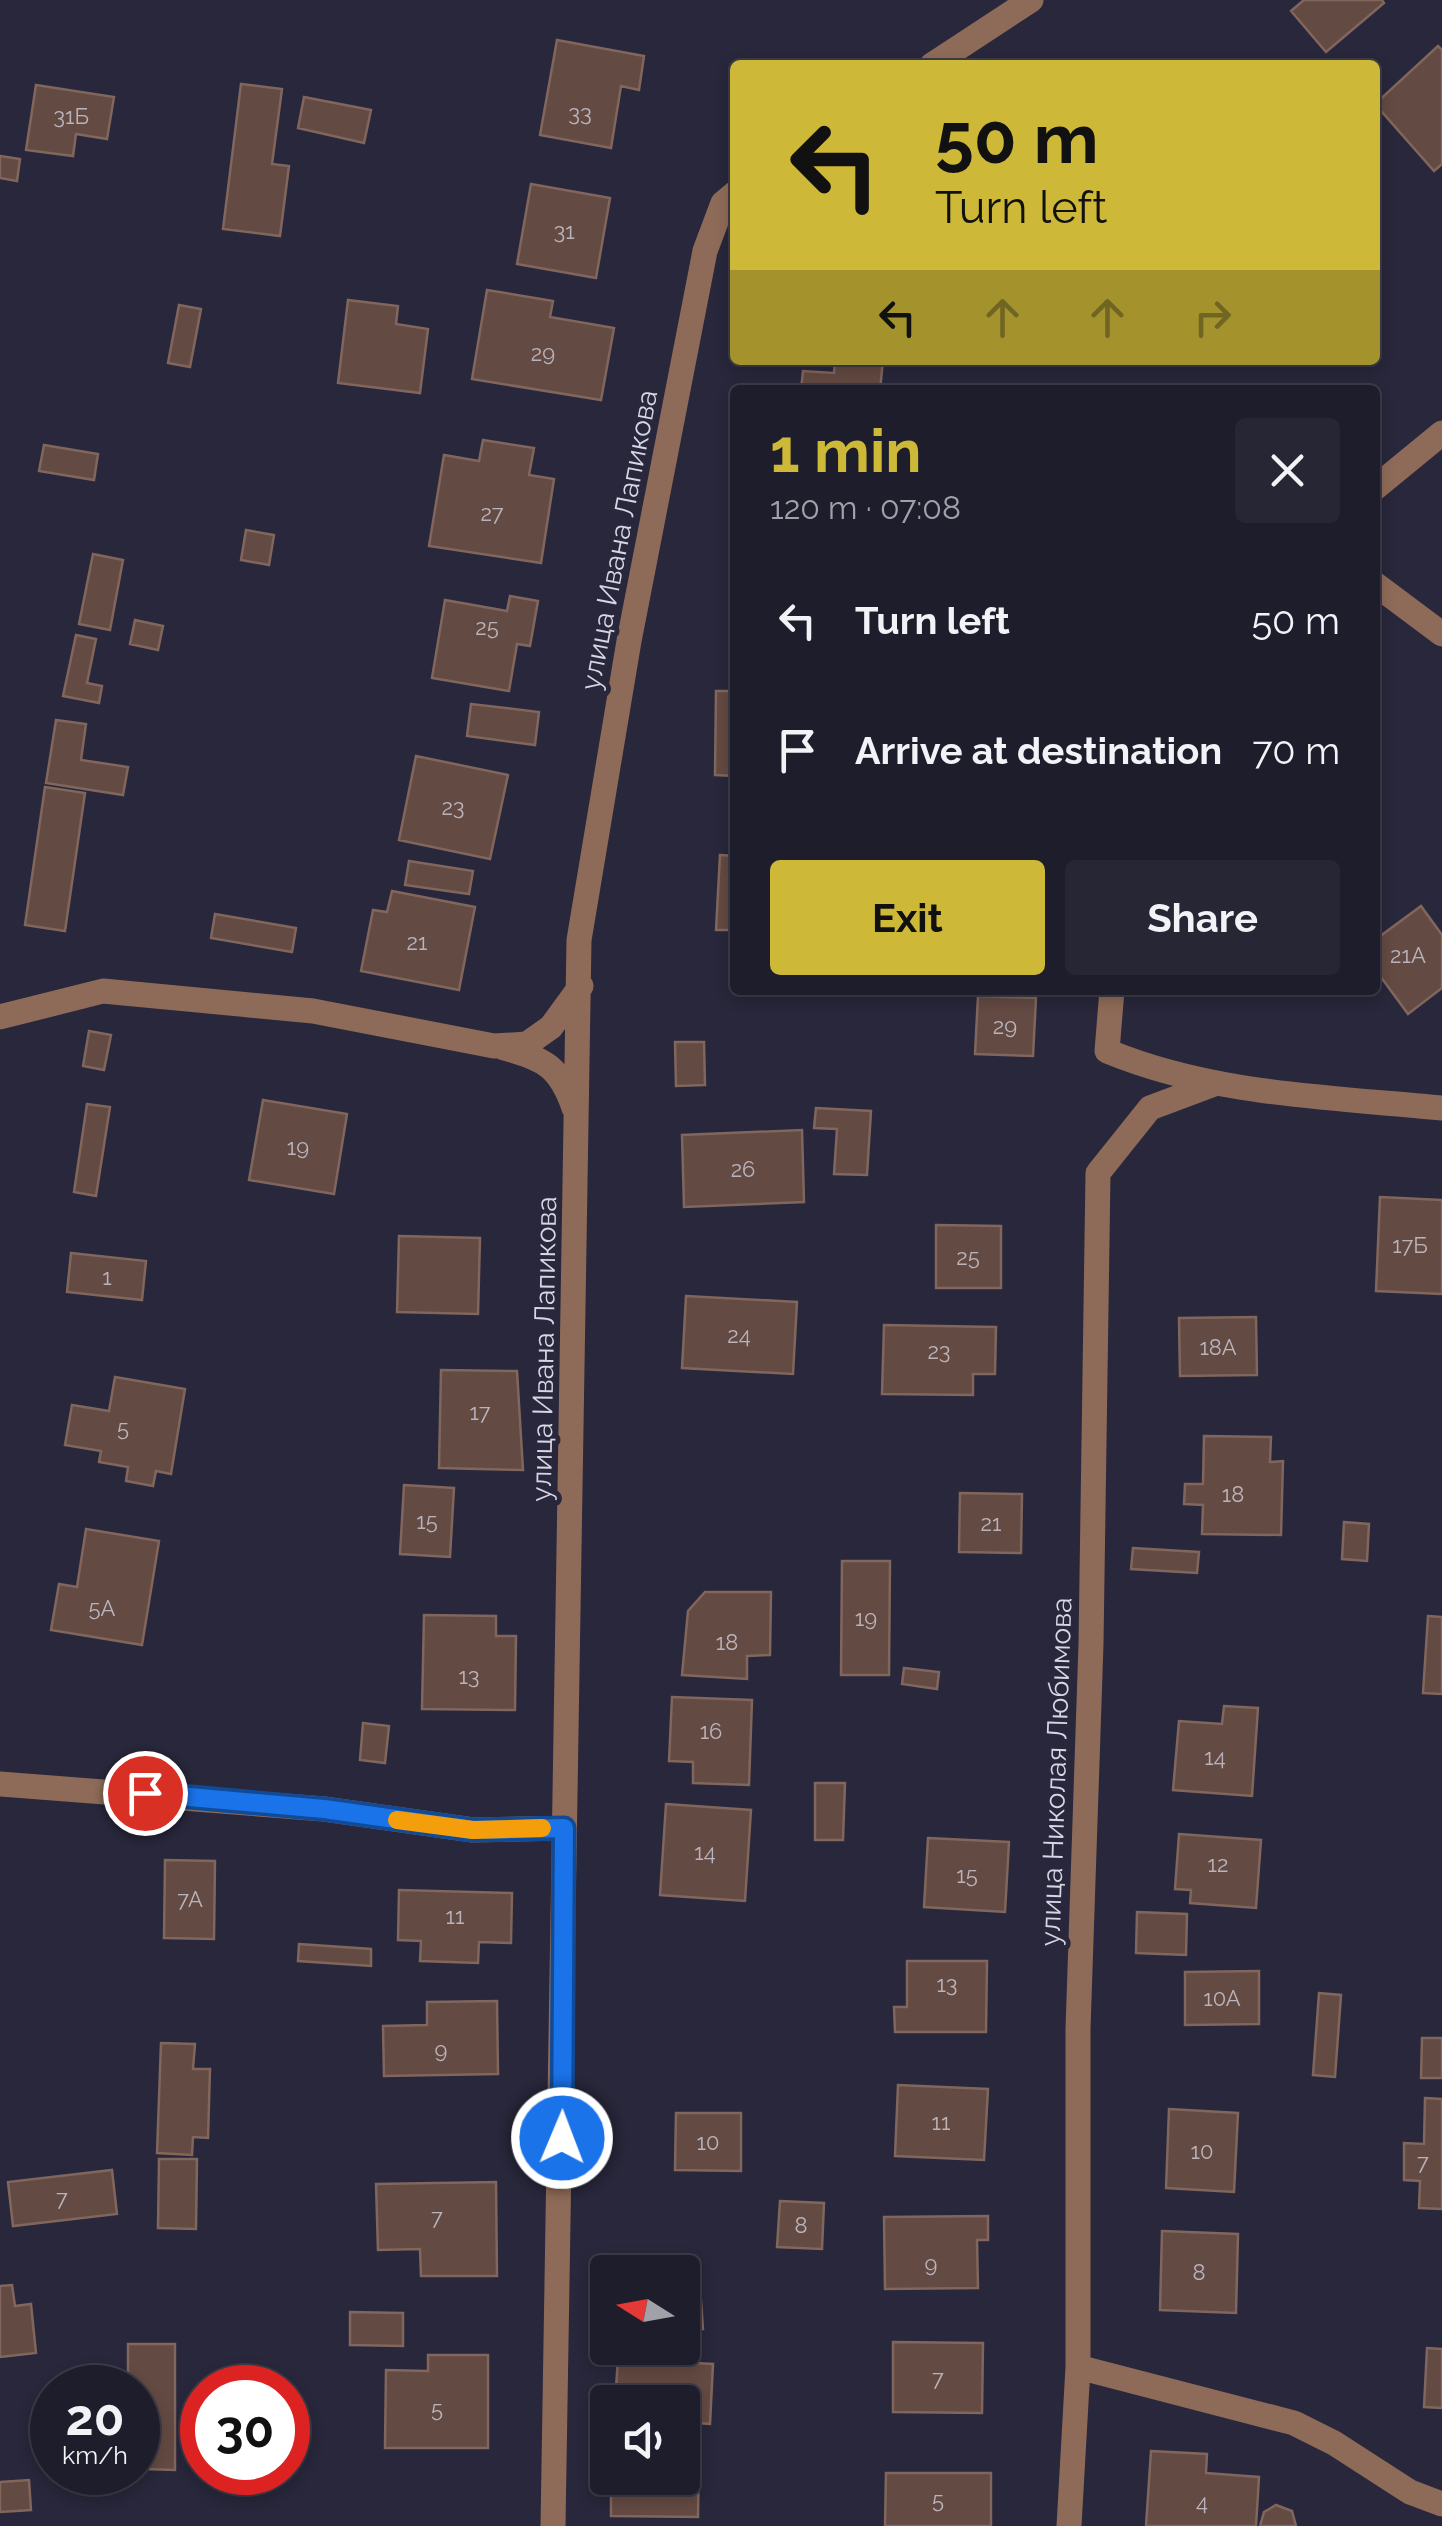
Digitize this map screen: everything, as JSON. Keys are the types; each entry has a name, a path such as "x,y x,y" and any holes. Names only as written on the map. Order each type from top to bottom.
{"street":[{"path":"940,60 1031,0"},
{"name":"улица Ивана Лапикова","path":"553,2526 584,888 705,250 730,197"},
{"path":"1380,484 1442,432"},
{"path":"1380,588 1442,634"},
{"path":"494,1046 527,1044 551,1027 581,986"},
{"path":"0,1017 103,991 313,1012 494,1046 549,1065 564,1080 578,1122"},
{"path":"1112,995 1107,1051 1148,1068 1214,1084 1442,1108"},
{"name":"улица Николая Любимова","path":"1069,2526 1078,2367 1078,2029 1091,1644 1098,1173 1150,1108 1214,1084"},
{"path":"0,1784 324,1809 473,1830 564,1828"},
{"path":"1078,2367 1294,2424 1334,2443 1410,2492 1442,2504"}],"building":[{"path":"1304,0 1384,3 1326,52 1291,11"},
{"path":"557,40 644,56 639,90 621,86 611,148 540,135"},
{"path":"1438,46 1442,50 1442,164 1434,171 1380,110 1380,99"},
{"path":"241,84 282,89 272,164 289,166 280,236 223,229"},
{"path":"36,85 114,97 107,139 76,134 73,156 26,150"},
{"path":"304,97 371,110 364,143 298,128"},
{"path":"0,156 20,159 17,181 0,178"},
{"path":"531,184 610,198 596,278 517,264"},
{"path":"487,290 553,301 550,317 614,328 601,400 472,379"},
{"path":"348,300 398,306 396,324 428,329 420,393 338,383"},
{"path":"179,305 201,309 190,367 168,363"},
{"path":"835,365 882,365 880,385 802,385 803,371 834,373"},
{"path":"483,440 534,448 529,475 554,479 541,563 429,546 444,455 479,461"},
{"path":"44,445 98,454 94,480 39,471"},
{"path":"246,530 274,535 269,565 241,560"},
{"path":"93,554 123,560 110,630 79,624"},
{"path":"510,596 538,601 530,646 517,644 509,691 432,678 445,600 507,611"},
{"path":"135,620 163,626 158,650 130,644"},
{"path":"76,635 96,639 87,683 102,686 99,703 63,696"},
{"path":"716,691 730,691 730,776 715,775"},
{"path":"471,704 539,712 535,745 467,736"},
{"path":"56,720 86,724 81,760 128,767 123,795 46,783"},
{"path":"416,756 508,775 490,859 399,840"},
{"path":"45,787 85,793 65,931 25,925"},
{"path":"720,855 730,856 730,930 716,930"},
{"path":"409,861 473,871 469,894 405,885"},
{"path":"392,891 475,907 459,990 361,971 373,910 387,912"},
{"path":"1421,906 1442,935 1442,988 1408,1014 1380,976 1380,936"},
{"path":"215,914 296,928 292,952 211,938"},
{"path":"978,996 1036,998 1033,1056 975,1054"},
{"path":"89,1031 111,1035 104,1070 83,1066"},
{"path":"675,1042 704,1042 705,1085 676,1086"},
{"path":"263,1100 347,1114 334,1194 249,1180"},
{"path":"87,1104 110,1107 96,1196 74,1192"},
{"path":"816,1108 871,1111 867,1175 834,1174 837,1129 814,1128"},
{"path":"802,1130 804,1202 684,1207 682,1135"},
{"path":"1380,1197 1442,1200 1442,1294 1376,1291"},
{"path":"936,1225 1001,1226 1001,1288 936,1288"},
{"path":"399,1236 480,1238 478,1314 397,1312"},
{"path":"71,1253 146,1261 142,1300 67,1292"},
{"path":"686,1296 797,1302 793,1374 682,1368"},
{"path":"1256,1317 1257,1375 1180,1376 1179,1318"},
{"path":"884,1325 996,1327 995,1374 973,1374 973,1395 882,1394"},
{"path":"441,1370 517,1371 523,1470 439,1468"},
{"path":"115,1377 185,1389 171,1474 156,1471 153,1486 126,1481 128,1467 99,1462 101,1451 65,1445 72,1405 109,1411"},
{"path":"1204,1436 1271,1437 1270,1462 1283,1461 1281,1535 1202,1534 1203,1505 1184,1504 1185,1484 1203,1484"},
{"path":"404,1485 454,1488 450,1557 400,1554"},
{"path":"960,1493 1022,1494 1021,1553 959,1552"},
{"path":"1344,1522 1369,1524 1367,1561 1342,1559"},
{"path":"86,1529 159,1541 142,1645 51,1630 59,1584 77,1587"},
{"path":"1133,1548 1199,1552 1197,1573 1131,1569"},
{"path":"842,1561 890,1561 889,1675 841,1675"},
{"path":"705,1592 771,1592 770,1655 747,1656 747,1679 682,1675 688,1611"},
{"path":"424,1615 496,1616 496,1636 516,1636 515,1710 422,1709"},
{"path":"1428,1616 1442,1617 1442,1694 1423,1693"},
{"path":"904,1668 939,1672 937,1689 902,1684"},
{"path":"672,1697 752,1700 749,1785 693,1783 693,1762 669,1761"},
{"path":"1224,1706 1258,1708 1252,1796 1173,1790 1179,1721 1222,1724"},
{"path":"363,1723 389,1726 385,1763 360,1760"},
{"path":"815,1783 845,1783 843,1840 815,1840"},
{"path":"666,1804 751,1810 745,1901 660,1895"},
{"path":"1179,1834 1261,1840 1256,1908 1190,1903 1191,1890 1175,1889"},
{"path":"928,1838 1009,1842 1005,1912 924,1907"},
{"path":"165,1860 215,1861 214,1939 164,1938"},
{"path":"399,1890 512,1893 511,1943 479,1942 478,1963 420,1961 421,1941 398,1940"},
{"path":"1137,1912 1187,1914 1186,1955 1136,1953"},
{"path":"299,1944 371,1949 371,1966 298,1961"},
{"path":"907,1961 987,1961 986,2032 895,2032 894,2007 907,2007"},
{"path":"1259,1971 1259,2024 1185,2025 1185,1972"},
{"path":"1319,1993 1341,1995 1335,2077 1313,2075"},
{"path":"497,2001 498,2074 384,2076 383,2026 427,2025 427,2002"},
{"path":"1422,2038 1442,2038 1442,2078 1421,2078"},
{"path":"161,2043 195,2044 193,2069 210,2069 208,2138 193,2137 192,2155 157,2153"},
{"path":"898,2085 988,2089 984,2160 895,2156"},
{"path":"1425,2098 1442,2099 1442,2209 1419,2208 1420,2181 1404,2180 1404,2143 1424,2144"},
{"path":"1169,2109 1238,2113 1234,2192 1166,2188"},
{"path":"676,2113 741,2113 741,2171 675,2170"},
{"path":"159,2159 197,2159 196,2229 158,2228"},
{"path":"112,2170 117,2214 13,2226 8,2182"},
{"path":"496,2182 497,2276 421,2276 420,2249 378,2250 376,2184"},
{"path":"780,2201 824,2203 822,2249 777,2247"},
{"path":"988,2216 988,2240 977,2240 978,2288 885,2289 884,2217"},
{"path":"1162,2231 1238,2234 1236,2313 1160,2310"},
{"path":"12,2285 15,2306 31,2304 36,2353 0,2357 0,2286"},
{"path":"350,2312 403,2313 403,2346 350,2345"},
{"path":"893,2342 983,2343 982,2413 893,2412"},
{"path":"128,2344 175,2344 175,2470 160,2470 160,2365 128,2365"},
{"path":"1427,2348 1442,2349 1442,2408 1424,2407"},
{"path":"428,2355 488,2355 488,2448 385,2448 386,2370 428,2371"},
{"path":"713,2364 710,2424 700,2423 700,2385 616,2385 618,2365"},
{"path":"1151,2451 1207,2454 1206,2473 1259,2477 1256,2526 1146,2526"},
{"path":"886,2473 991,2473 991,2526 885,2526"},
{"path":"29,2480 31,2510 0,2512 0,2482"},
{"path":"611,2495 698,2495 698,2517 611,2516"},
{"path":"1276,2505 1292,2511 1296,2526 1260,2526 1264,2512"}],"slow traffic":[{"path":"397,1820 473,1830 542,1828"}],"route":[{"path":"145,1793 324,1809 473,1830 564,1828 562,2138"}]}
